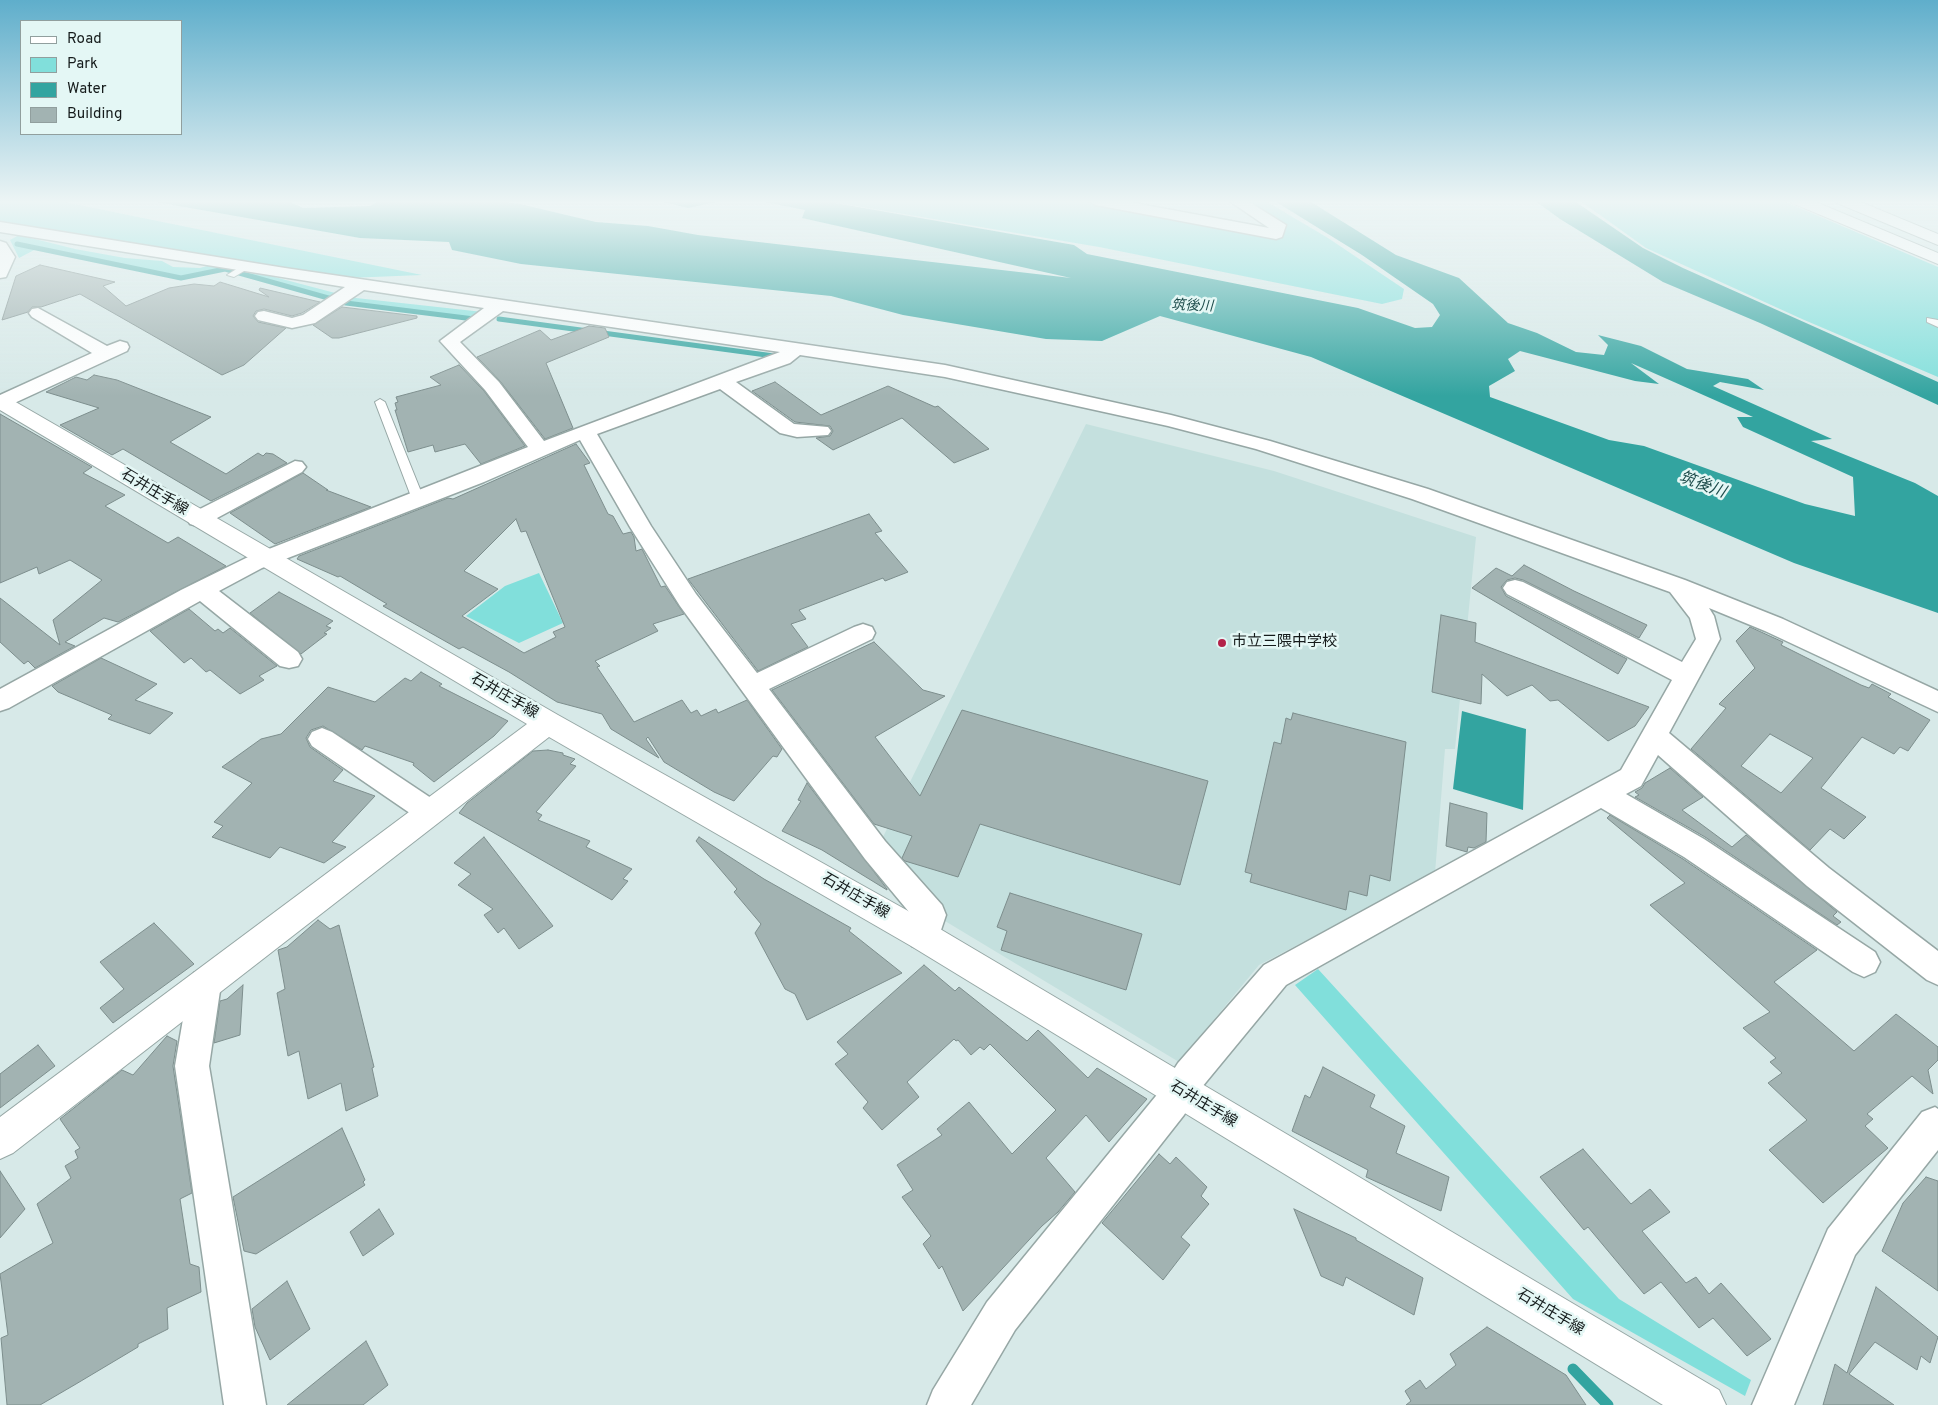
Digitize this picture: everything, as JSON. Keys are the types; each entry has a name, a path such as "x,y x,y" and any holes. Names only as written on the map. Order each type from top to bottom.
{"main road":[{"name":"石井庄手線","path":"0,402 548,723 923,936 1704,1405"},
{"path":"0,1140 548,723"}],"street":[{"path":"229,266 945,371 1170,421 1263,445 1420,494 1678,586 1774,625 1938,702"},
{"path":"264,316 292,323 309,320 360,285"},
{"path":"500,305 449,341 492,386 541,450"},
{"path":"0,402 113,350 38,313"},
{"path":"6,694 202,590 266,559 585,431 783,358 797,348"},
{"path":"722,381 787,429 821,431"},
{"path":"585,431 641,527 688,600 875,850 931,915 923,936"},
{"path":"198,519 295,467"},
{"path":"948,1405 1002,1316 1180,1091 1190,1075 1275,975 1631,778 1708,639 1702,616 1678,586"},
{"path":"1515,588 1687,676"},
{"path":"202,590 288,659"},
{"path":"752,686 863,632"},
{"path":"1654,736 1818,876 1938,970"},
{"path":"322,740 430,812"},
{"path":"1603,795 1694,848 1864,962"},
{"path":"205,984 192,1066 245,1405"},
{"path":"1773,1405 1841,1242 1935,1125 1938,1128"}],"lane":[{"path":"231,276 244,268"},
{"path":"380,402 418,499"}],"shaded area":[{"name":"市立三隈中学校","path":"1086,424 1274,471 1476,537 1455,749 1445,749 1435,873 1259,965 1179,1062 945,921 882,839"}],"green space":[{"path":"125,266 200,268 209,266 224,266 239,268 182,277"},
{"path":"271,266 376,266 422,275 348,278"},
{"path":"1191,266 1369,266 1404,289 1402,299 1382,304"},
{"path":"1685,266 1938,267 1938,377 1802,319"},
{"path":"248,270 339,294 333,299 243,273"},
{"path":"349,295 356,298 483,312 476,318 343,301"},
{"path":"539,573 563,623 519,643 466,616 505,586"},
{"path":"1318,969 1619,1299 1751,1380 1745,1396 1573,1299 1295,985"}],"water":[{"name":"筑後川","path":"536,266 963,266 1071,278 1015,266 1145,266 1358,308 1415,328 1432,327 1440,315 1433,304 1377,266 1425,266 1459,278 1508,323 1537,333 1576,352 1604,355 1608,345 1598,335 1641,346 1687,369 1748,379 1764,390 1720,382 1713,386 1832,439 1811,441 1915,483 1938,496 1938,613 1794,563 1311,357 1160,316 1102,341 1046,339 903,315 831,296","holes":["1520,351 1635,381 1659,384 1631,363 1753,417 1737,417 1743,427 1853,477 1855,516 1805,504 1644,446 1609,440 1490,397 1489,386 1515,371 1508,359"]},
{"path":"1636,266 1678,266 1938,382 1938,405 1760,323 1663,282"},
{"path":"1462,711 1526,729 1523,810 1453,789"}],"building":[{"path":"42,266 115,282 103,286 126,306 169,288 194,284 214,286 220,282 269,297 259,290 260,288 320,302 302,313 292,316 264,309 256,311 253,316 258,322 286,328 244,365 222,375 80,294 41,307 32,307 28,312 2,320 16,276"},
{"path":"342,307 417,316 417,318 339,338 332,338 313,325"},
{"path":"589,326 605,328 609,337 546,363 573,428 545,439 500,381 477,357 540,330 551,340"},
{"path":"459,365 484,391 525,446 481,464 465,444 435,452 433,445 408,452 395,410 397,410 395,403 398,402 396,397 441,385 430,377"},
{"path":"94,375 117,380 211,417 170,442 226,474 258,453 263,456 266,453 273,454 287,463 211,501 123,449 112,455 60,425 99,408 46,392 76,377 87,380"},
{"path":"775,382 821,415 888,386 935,407 938,406 989,449 954,463 902,418 833,450 816,438 830,436 833,431 830,426 795,422 752,391"},
{"path":"0,414 92,467 83,473 125,495 105,506 168,543 178,537 226,566 118,622 104,618 65,642 75,646 35,668 28,661 24,664 0,642 0,598 60,645 53,620 102,580 70,560 39,574 37,567 0,583"},
{"path":"576,444 590,463 584,465 608,514 613,516 623,534 631,532 634,537 636,551 642,549 661,587 665,586 684,614 653,624 658,631 595,661 600,666 597,667 634,722 682,700 691,713 697,710 701,716 716,709 718,713 747,700 782,749 777,757 773,756 734,801 714,792 664,762 648,737 646,739 659,758 611,729 602,714 557,702 509,672 463,647 459,649 383,606 387,604 340,576 338,577 297,559 299,556 448,498 453,499","holes":["516,519 521,532 526,531 565,627 553,632 556,637 524,653 462,616 498,589 464,571"]},
{"path":"303,473 328,490 326,490 371,507 275,544 230,513"},
{"path":"869,514 882,531 875,533 908,572 885,581 883,578 799,610 806,619 791,624 808,647 758,671 688,579"},
{"path":"1524,565 1647,625 1639,638 1523,580 1515,578 1507,580 1501,587 1506,596 1627,659 1618,674 1472,588 1496,568 1512,576"},
{"path":"279,592 333,621 326,626 331,628 324,633 327,634 301,654 250,613"},
{"path":"189,609 215,631 218,629 223,633 230,628 277,666 259,676 264,680 240,694 210,670 206,672 191,658 184,663 150,631"},
{"path":"1441,615 1476,623 1475,642 1649,707 1635,726 1608,741 1558,700 1550,701 1532,685 1507,696 1482,674 1481,704 1432,692"},
{"path":"1750,627 1783,642 1781,645 1861,685 1869,688 1872,684 1891,694 1888,697 1930,720 1908,751 1900,747 1894,754 1862,737 1821,788 1866,817 1844,839 1830,829 1810,850 1691,749 1726,708 1719,704 1755,668 1736,641","holes":["1770,734 1813,758 1781,793 1741,766"]},
{"path":"874,642 923,690 945,696 875,737 920,796 962,710 1208,781 1180,885 980,824 958,877 905,861 902,858 912,836 874,824 772,690"},
{"path":"101,658 157,684 135,700 173,713 150,734 108,719 112,715 58,692 52,686"},
{"path":"421,672 442,684 439,686 508,721 494,736 434,782 413,765 414,763 365,746 362,750 323,726 311,730 306,738 310,747 343,770 333,781 375,796 332,842 346,847 324,863 280,847 270,858 212,837 223,826 214,822 252,783 222,767 261,739 281,734 328,687 375,702 405,678 411,681"},
{"path":"1293,713 1406,742 1390,881 1370,875 1367,896 1349,891 1346,910 1250,882 1252,874 1245,872 1274,742 1281,744 1286,718 1291,720"},
{"path":"548,750 563,753 563,755 575,759 570,764 576,766 536,812 542,815 538,820 590,841 586,847 632,869 623,879 628,881 612,900 459,813 467,803 533,751"},
{"path":"1670,768 1703,797 1682,810 1732,847 1746,835 1837,912 1833,916 1841,922 1837,925 1705,837 1635,797 1639,795 1635,792 1642,788 1645,783"},
{"path":"807,783 887,890 822,850 782,831 801,801 798,800"},
{"path":"1450,803 1487,813 1486,842 1474,848 1468,847 1467,852 1446,846"},
{"path":"1610,815 1683,859 1817,950 1774,982 1854,1051 1896,1014 1938,1047 1938,1060 1928,1070 1933,1094 1912,1076 1867,1114 1873,1119 1865,1126 1888,1148 1823,1203 1769,1150 1807,1120 1768,1083 1782,1073 1770,1062 1776,1058 1743,1028 1770,1012 1650,905 1685,883 1607,818"},
{"path":"484,837 553,926 519,949 504,928 498,933 484,915 493,909 458,885 471,874 454,863"},
{"path":"699,837 764,879 851,928 849,931 902,973 807,1020 795,994 785,989 755,933 761,924 734,892 737,889 696,841"},
{"path":"1010,893 1142,934 1126,990 1001,950 1007,931 997,927"},
{"path":"318,920 330,929 339,925 374,1067 372,1068 378,1096 346,1111 341,1083 308,1099 299,1051 288,1056 277,993 285,989 278,950 287,947"},
{"path":"154,923 194,964 113,1023 100,1008 124,989 100,962"},
{"path":"924,965 955,991 959,987 1027,1041 1038,1030 1088,1078 1097,1068 1147,1099 1109,1142 1086,1115 1046,1158 1075,1192 963,1311 942,1266 939,1269 923,1244 931,1236 902,1197 913,1190 897,1165 942,1135 937,1129 969,1102 1012,1154 1056,1110 990,1044 984,1050 980,1047 971,1055 958,1040 954,1039 907,1082 919,1097 882,1130 863,1108 868,1102 835,1064 848,1054 837,1042"},
{"path":"243,985 240,1035 214,1043 220,1001 227,999"},
{"path":"167,1036 177,1041 173,1066 192,1193 180,1199 190,1264 199,1267 201,1292 167,1308 168,1329 138,1344 138,1347 40,1405 7,1405 1,1338 8,1335 0,1274 53,1243 37,1204 71,1178 65,1166 78,1158 75,1151 80,1148 60,1119 122,1070 133,1075"},
{"path":"38,1045 55,1066 0,1108 0,1074"},
{"path":"1323,1067 1375,1095 1370,1107 1405,1126 1396,1153 1449,1177 1441,1211 1366,1177 1368,1170 1292,1131 1305,1095 1310,1098"},
{"path":"342,1128 365,1180 363,1182 365,1185 256,1254 244,1251 233,1197"},
{"path":"1583,1149 1631,1204 1650,1189 1670,1212 1642,1231 1686,1283 1696,1277 1709,1294 1721,1283 1771,1339 1747,1356 1713,1318 1699,1328 1661,1282 1644,1294 1588,1227 1584,1230 1540,1177"},
{"path":"1159,1154 1170,1164 1176,1157 1207,1187 1201,1196 1209,1204 1181,1237 1190,1245 1163,1280 1102,1223"},
{"path":"0,1171 25,1209 0,1238"},
{"path":"1926,1177 1938,1181 1938,1291 1882,1251 1903,1203"},
{"path":"379,1209 394,1234 363,1256 350,1232"},
{"path":"1294,1209 1356,1238 1356,1240 1423,1278 1414,1315 1346,1277 1343,1286 1321,1276"},
{"path":"287,1281 310,1329 270,1360 255,1327 252,1309"},
{"path":"1876,1287 1938,1337 1930,1363 1921,1356 1917,1370 1875,1342 1849,1374 1894,1405 1823,1405 1835,1364 1847,1373"},
{"path":"1487,1327 1566,1375 1586,1405 1406,1405 1411,1401 1405,1391 1420,1380 1426,1389 1456,1365 1450,1354"},
{"path":"366,1341 388,1385 363,1405 287,1405"}],"waterway":[{"path":"121,266 181,278 225,269 346,303 474,319"},
{"path":"499,319 774,356"},
{"path":"1573,1369 1608,1405"}],"place":[{"name":"市立三隈中学校","path":"1222,643"}]}
